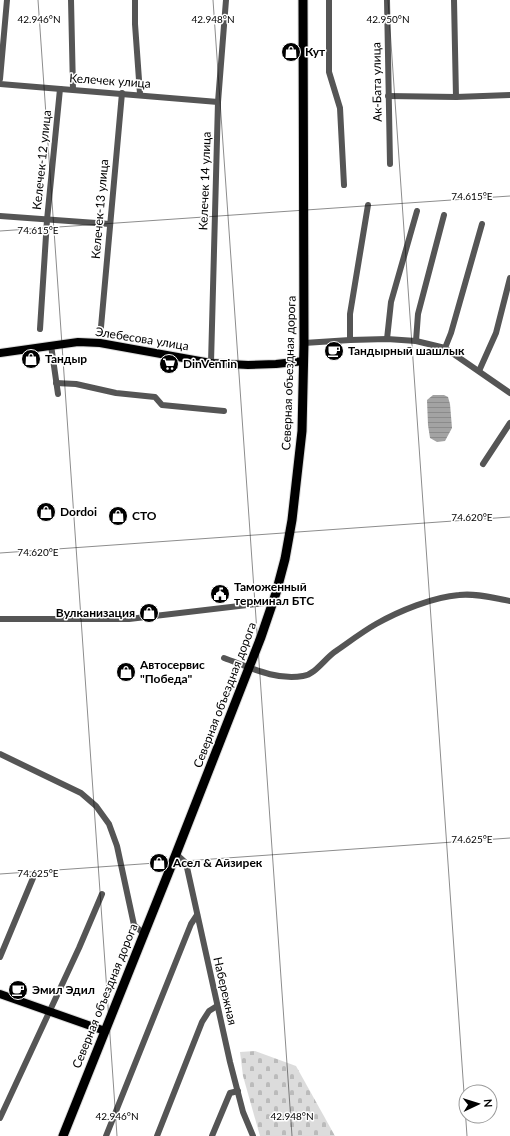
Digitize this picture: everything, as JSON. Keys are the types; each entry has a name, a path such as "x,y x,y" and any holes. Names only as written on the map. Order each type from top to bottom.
{"highway":[{"name":"Северная объездная дорога","path":"63,1136 261,637 285,559 292,520 302,431 304,361 303,0"}],"main road":[{"name":"Элебесова улица","path":"0,353 78,342 100,343 211,363 248,365 304,361"},
{"path":"0,994 105,1031"}],"street":[{"path":"0,79 6,0"},
{"path":"71,0 74,89"},
{"path":"135,0 135,24 140,94"},
{"name":"Келечек 14 улица","path":"211,363 218,102 226,0"},
{"path":"329,0 329,72 340,108 344,185"},
{"name":"Ак-Бата улица","path":"387,0 390,164"},
{"path":"454,0 456,97"},
{"name":"Келечек улица","path":"0,84 140,94 218,102"},
{"name":"Келечек-12 улица","path":"40,329 47,220 60,89"},
{"name":"Келечек-13 улица","path":"101,327 122,93"},
{"path":"388,96 510,96"},
{"path":"350,340 350,314 368,204"},
{"path":"387,339 390,302 417,211"},
{"path":"416,341 418,314 444,215"},
{"path":"0,216 110,224"},
{"path":"445,348 482,224"},
{"path":"479,371 496,333 510,278"},
{"path":"304,343 387,339 416,341 445,348 510,393"},
{"path":"51,345 58,394"},
{"path":"56,383 76,384 116,393 155,397 162,405 224,411"},
{"path":"484,464 510,422"},
{"path":"224,658 270,675 290,677 304,676 311,673 333,653 376,624 420,604 459,595 484,596 510,601"},
{"path":"0,619 129,619 273,602"},
{"path":"0,754 81,793 96,806 109,824 117,846 134,925 143,933"},
{"name":"Набережная","path":"176,854 186,863 217,1006 243,1112 253,1136"},
{"path":"0,957 34,878"},
{"path":"0,1118 79,948 102,894"},
{"path":"106,1136 188,931 197,915"},
{"path":"157,1136 202,1022 208,1011 217,1006"},
{"path":"212,1136 230,1093 238,1091"}],"green space":[{"path":"255,1051 296,1066 335,1136 260,1136 243,1076 240,1052"}],"shaded area":[{"path":"433,395 444,395 448,397 450,404 452,428 445,441 437,442 430,438 427,400"}],"place":[{"name":"Кут","path":"291,52"},
{"name":"Тандырный шашлык","path":"334,351"},
{"name":"Тандыр","path":"31,359"},
{"name":"DinVenTin","path":"169,364"},
{"name":"Dordoi","path":"46,512"},
{"name":"СТО","path":"118,516"},
{"name":"Таможенный терминал БТС","path":"220,594"},
{"name":"Вулканизация","path":"149,613"},
{"name":"Автосервис \"Победа\"","path":"126,672"},
{"name":"Асел & Айзирек","path":"159,863"},
{"name":"Эмил Эдил","path":"18,990"}]}
